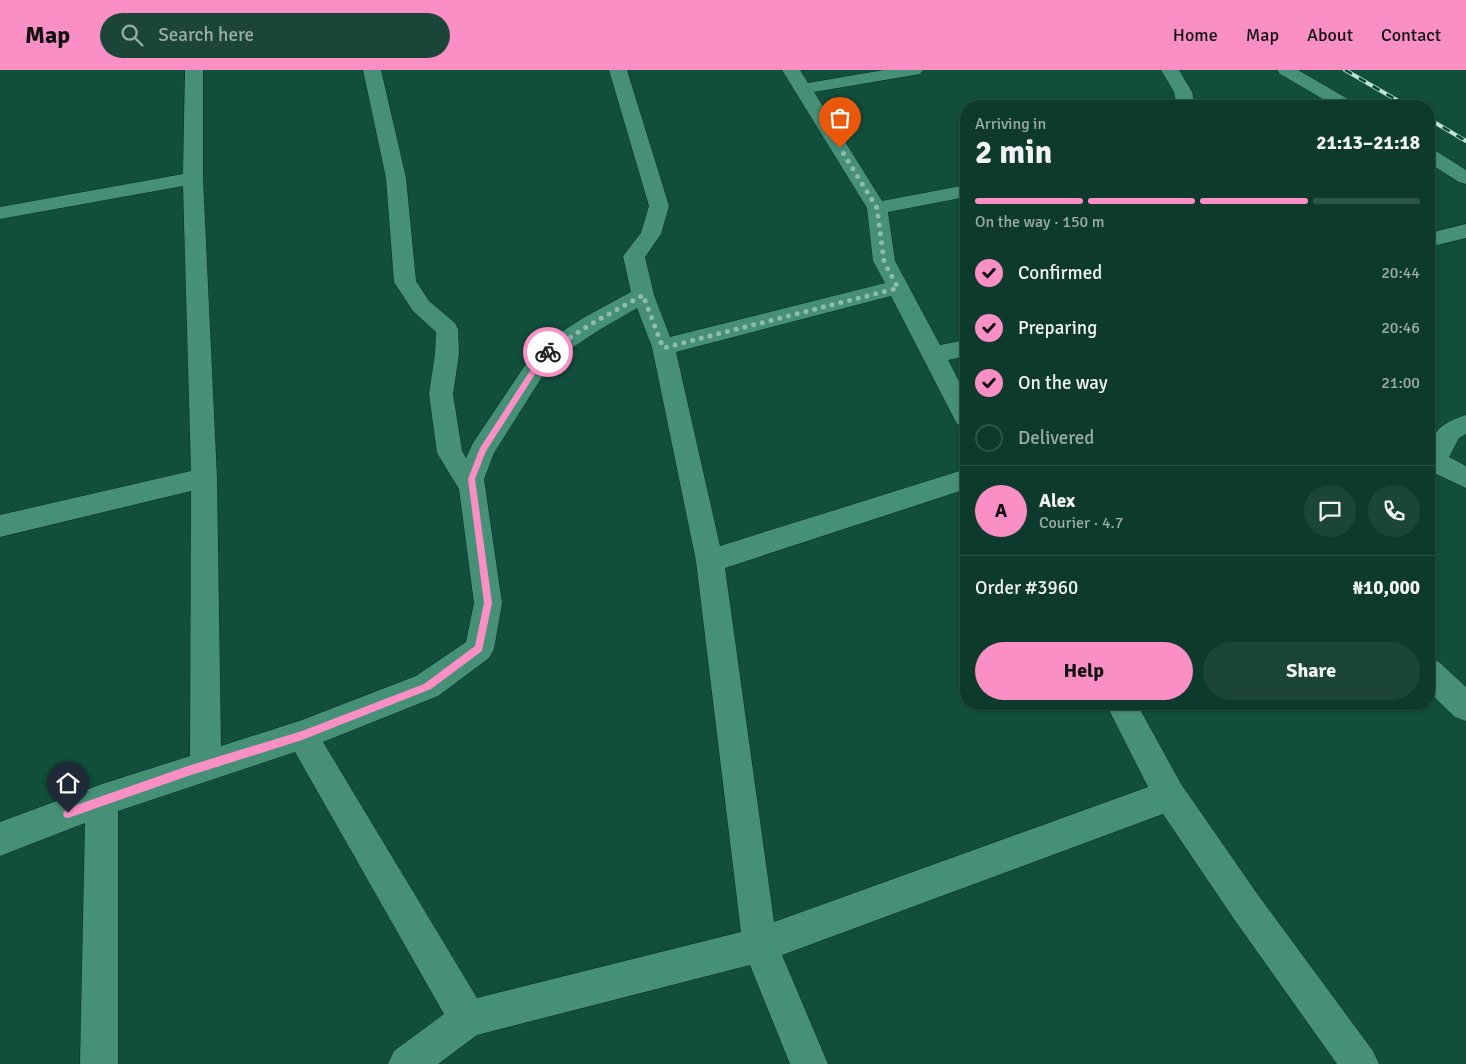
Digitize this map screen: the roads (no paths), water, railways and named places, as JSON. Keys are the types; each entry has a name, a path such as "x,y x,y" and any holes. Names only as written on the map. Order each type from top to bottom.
{"street":[{"path":"194,70 193,178 204,478 206,765"},
{"path":"372,70 396,178 405,282 421,306 447,329 447,354 441,394 450,452 473,489"},
{"path":"618,70 659,206 651,234 634,256 643,295 663,348 710,561 760,944 809,1064"},
{"path":"791,70 877,208 884,262 960,405"},
{"path":"803,89 914,70"},
{"path":"1170,70 1184,100"},
{"path":"1286,70 1337,100"},
{"path":"1435,159 1466,178"},
{"path":"0,213 193,178"},
{"path":"877,208 960,192"},
{"path":"1435,239 1466,231"},
{"path":"663,348 898,288"},
{"path":"0,839 102,800 302,735 427,686 479,648 488,603 471,479 482,450 544,355 591,324 643,295"},
{"path":"934,355 960,349"},
{"path":"1435,455 1450,431 1466,424"},
{"path":"1435,464 1466,478"},
{"path":"0,526 204,478"},
{"path":"710,561 960,481"},
{"path":"1435,678 1466,708"},
{"path":"1124,710 1170,794 1246,907 1360,1064"},
{"path":"302,735 468,1019"},
{"path":"407,1064 468,1019 760,944 1170,794"},
{"path":"99,1064 102,800"}],"railway":[{"path":"1345,70 1397,100"},
{"path":"1435,123 1466,141"}]}
